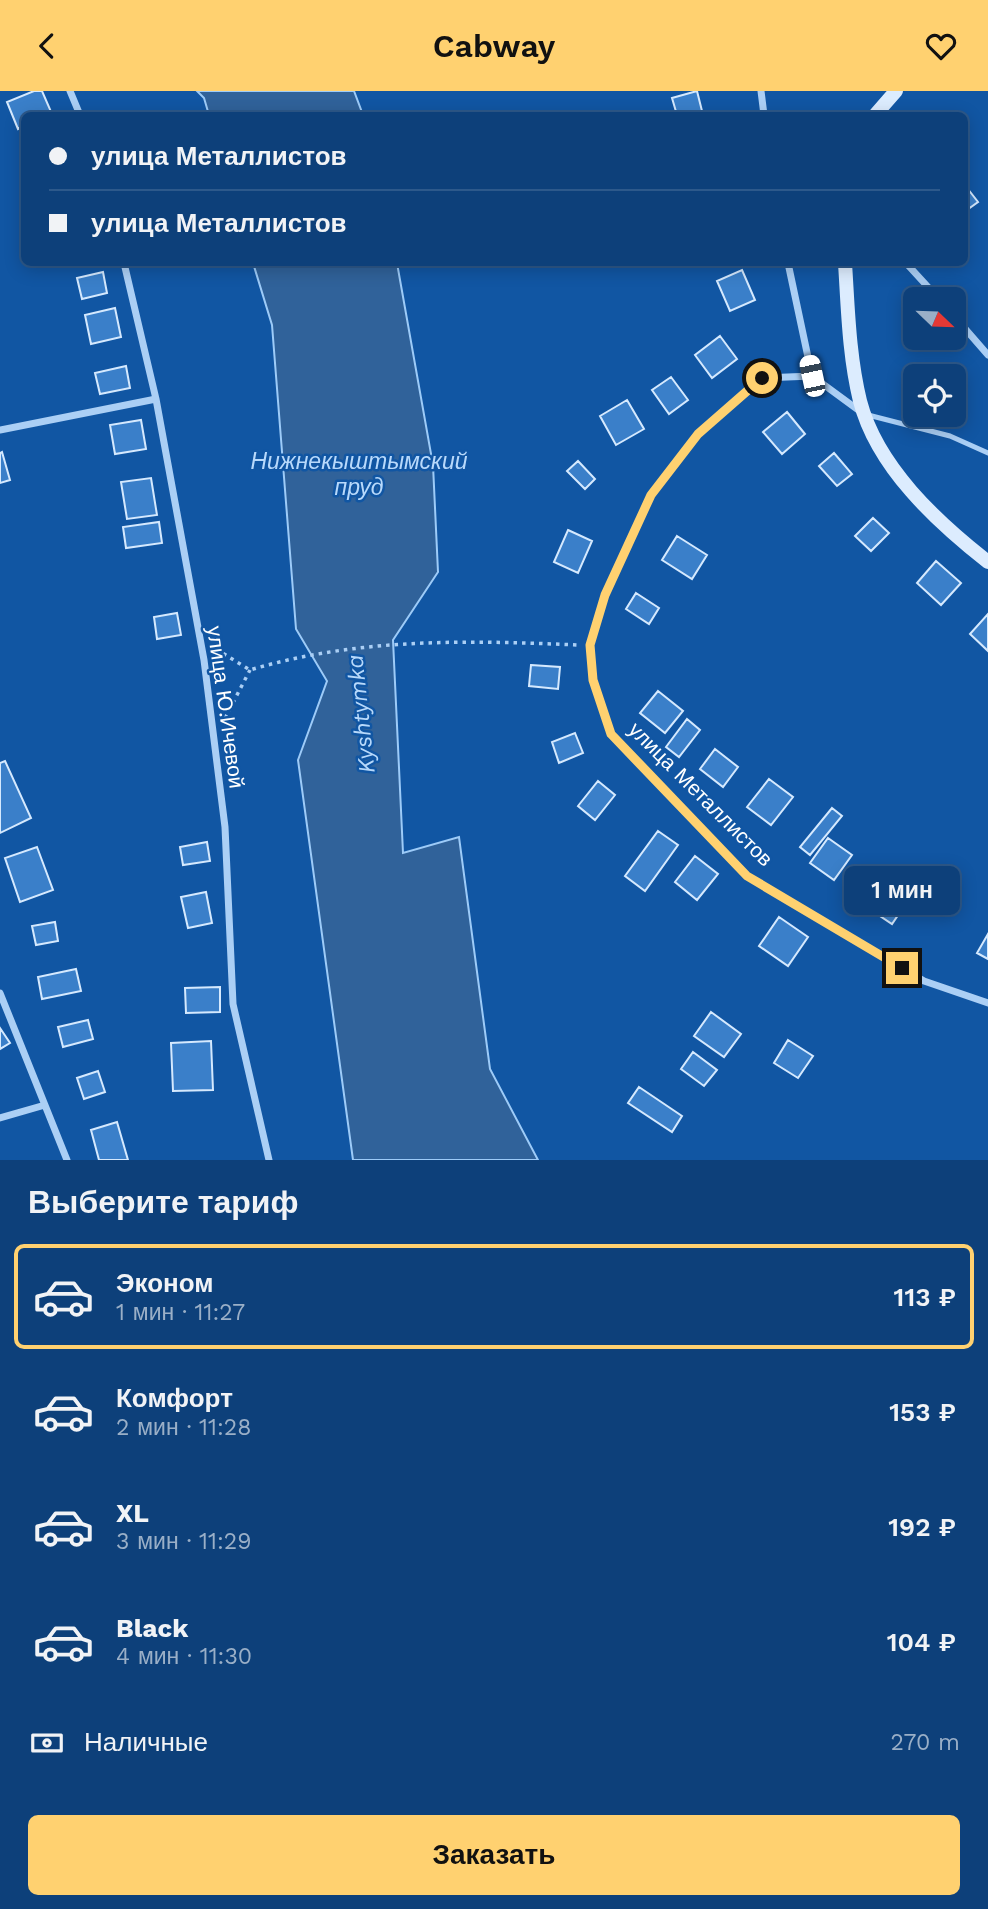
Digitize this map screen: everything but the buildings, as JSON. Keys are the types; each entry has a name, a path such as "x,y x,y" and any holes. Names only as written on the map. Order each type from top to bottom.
{"main road":[{"path":"878,112 896,91"},
{"path":"845,266 853,365 864,414 903,481 941,525 988,562"}],"street":[{"path":"69,91 79,112"},
{"path":"761,91 764,112"},
{"name":"улица Ю.Ичевой","path":"125,266 156,399 199,638 225,827 233,1004 269,1160"},
{"path":"789,266 812,376 864,414"},
{"path":"909,266 928,287"},
{"path":"966,330 988,355"},
{"name":"улица Металлистов","path":"812,376 762,378 698,434 651,495 605,595 590,645 593,680 611,734 747,876 924,981 988,1003"},
{"path":"0,430 156,399"},
{"path":"0,993 67,1160"},
{"path":"0,1118 45,1105"}],"lane":[{"path":"864,414 950,436 988,453"}],"path":[{"path":"199,638 250,670"},
{"path":"214,740 250,670 286,659 432,641 590,645"}],"water":[{"path":"197,91 354,91 362,112 208,112 204,98"},
{"name":"Нижнекыштымский пруд","path":"254,266 398,266 433,465 438,572 393,640 403,853 459,837 490,1069 538,1160 353,1160 298,760 327,681 296,629 272,325"}],"route":[{"path":"762,378 698,434 651,495 605,595 590,645 593,680 611,734 747,876 902,968"}],"water label":[{"name":"Kyshtymka","path":"361,714"}]}
